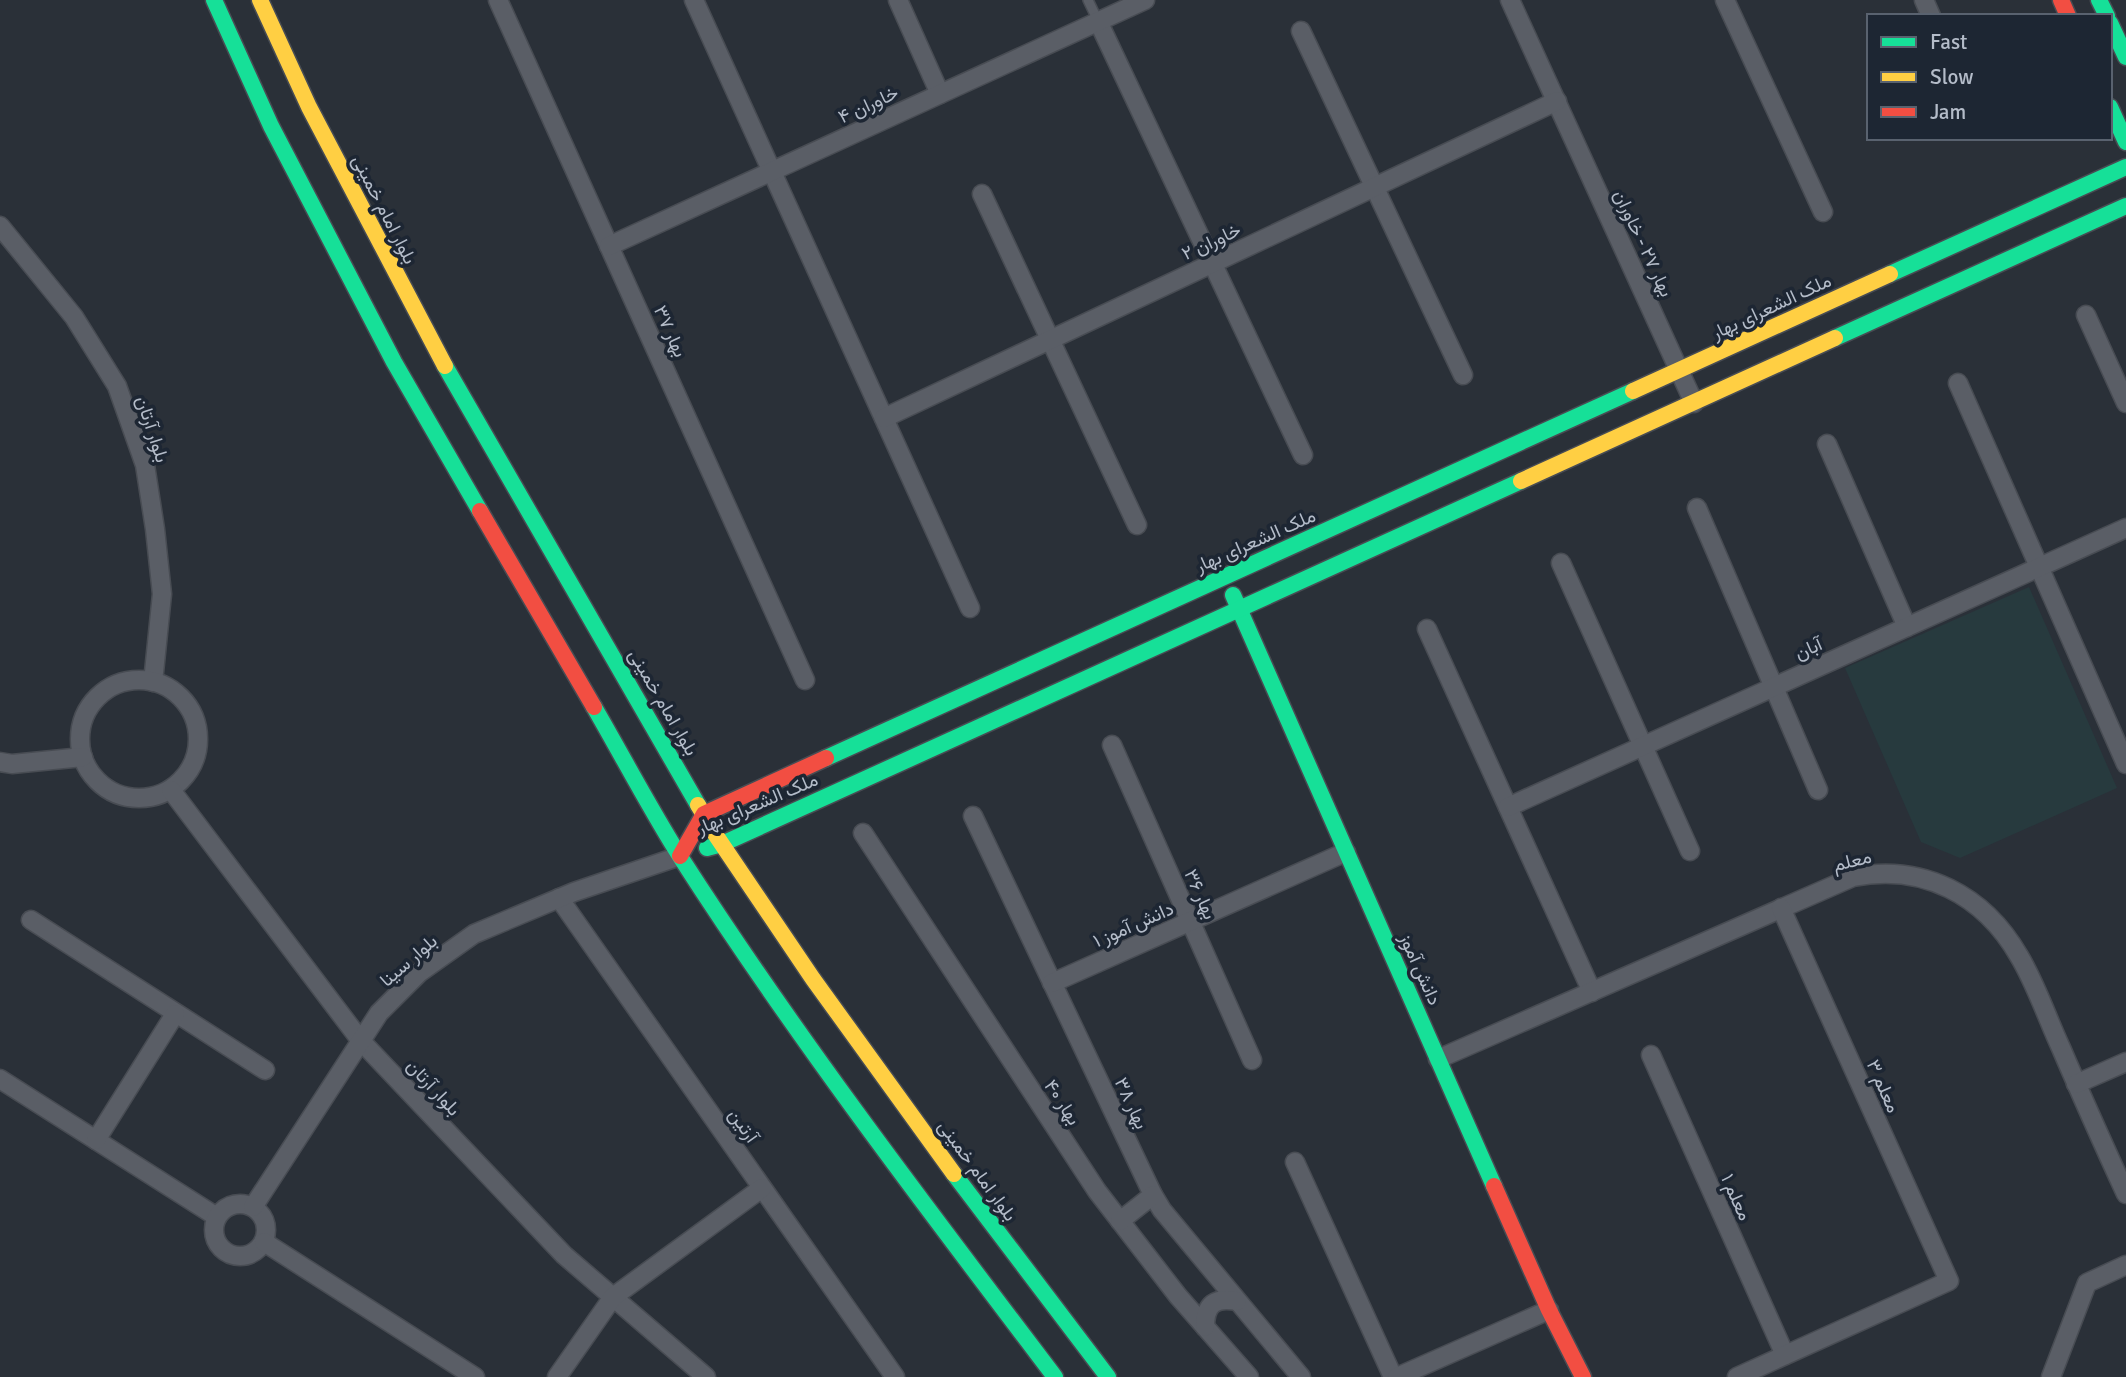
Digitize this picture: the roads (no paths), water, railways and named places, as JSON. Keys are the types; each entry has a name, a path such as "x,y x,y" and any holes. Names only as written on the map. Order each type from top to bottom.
{"street":[{"path":"214,0 271,126 394,362 680,856 794,1026 940,1226 1055,1377"},
{"name":"بلوار امام خمینی","path":"260,0 309,107 430,341 722,844 821,990 973,1200 1108,1377"},
{"name":"بهار ۳۷","path":"498,0 806,680"},
{"path":"694,0 970,608"},
{"path":"898,0 940,94"},
{"name":"خاوران ۴","path":"609,246 1145,0"},
{"name":"بهار ۲۷ - خاوران","path":"1510,0 1694,403"},
{"path":"1726,0 1823,212"},
{"path":"1098,21 1303,455"},
{"path":"2112,27 2126,57"},
{"path":"1301,31 1463,375"},
{"name":"خاوران ۲","path":"884,418 1557,101"},
{"path":"2112,111 2126,142"},
{"name":"ملک الشعرای بهار","path":"680,856 704,814 2126,167"},
{"path":"982,194 1137,524"},
{"name":"ملک الشعرای بهار","path":"680,856 722,844 2126,206"},
{"name":"بلوار آرتان","path":"0,226 74,317 117,386 145,465 162,594 153,682"},
{"path":"2086,315 2126,403"},
{"path":"1958,383 2126,764"},
{"path":"1827,444 1907,627"},
{"path":"1697,508 1818,790"},
{"name":"آبان","path":"1508,807 2126,527"},
{"path":"1561,563 1690,851"},
{"name":"دانش آموز","path":"1224,577 1549,1310 1583,1377"},
{"path":"1427,629 1592,992"},
{"path":"137,680 153,682 180,696 189,708 196,722 197,753 183,780 171,790 141,799 119,795 99,783 89,771 80,741 82,726 96,699 108,689 137,680"},
{"name":"بهار ۳۶","path":"1112,745 1252,1059"},
{"path":"0,762 12,764 83,757"},
{"name":"بلوار آرتان","path":"171,790 361,1041 564,1255 706,1377"},
{"name":"بهار ۳۸","path":"973,816 1153,1195 1301,1377"},
{"name":"بهار ۴۰","path":"863,834 1097,1191 1205,1327 1249,1377"},
{"name":"دانش آموز ۱","path":"1052,983 1346,852"},
{"name":"بلوار سینا","path":"253,1206 379,1013 419,973 474,934 559,898 680,856"},
{"name":"معلم","path":"1438,1059 1853,877 1902,873 1936,881 1970,901 1985,912 2019,955 2126,1194"},
{"name":"آرتین","path":"559,898 895,1377"},
{"name":"معلم ۳","path":"1781,908 1949,1281 1785,1355"},
{"path":"31,920 265,1070"},
{"path":"96,1140 175,1014"},
{"name":"معلم ۱","path":"1651,1055 1785,1355"},
{"path":"2077,1084 2126,1062"},
{"path":"0,1079 217,1217"},
{"path":"1295,1162 1395,1377 1549,1310"},
{"path":"557,1377 613,1297 762,1188"},
{"path":"1120,1221 1153,1195"},
{"path":"240,1203 253,1206 265,1222 267,1229 264,1242 248,1255 228,1253 215,1237 217,1217 233,1205 240,1203"},
{"path":"264,1242 475,1377"},
{"path":"2051,1377 2087,1283 2126,1265"},
{"path":"1205,1327 1205,1314 1213,1304 1225,1298 1237,1301"},
{"path":"1737,1377 1785,1355"}],"lane":[{"path":"1088,0 1098,21"}]}
